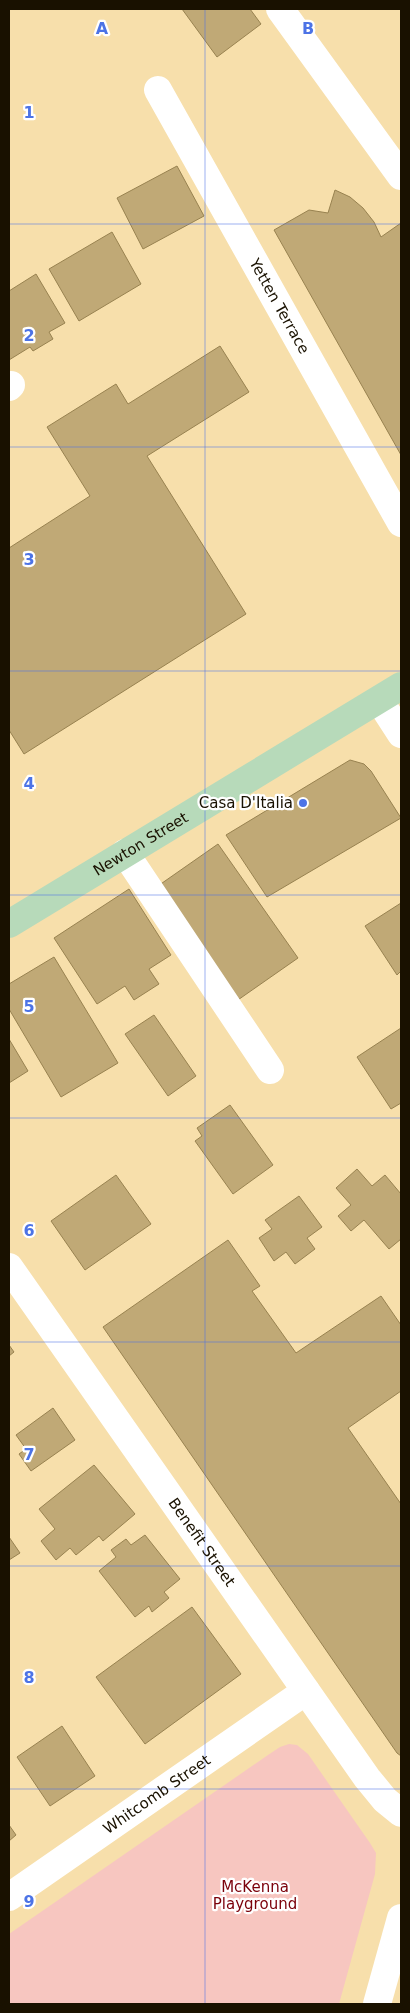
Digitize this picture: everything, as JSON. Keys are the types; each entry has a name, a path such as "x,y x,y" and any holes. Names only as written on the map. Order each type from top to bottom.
{"main road":[{"name":"Newton Street","path":"9,924 390,693"}],"street":[{"path":"280,9 401,176"},
{"name":"Yetten Terrace","path":"158,90 401,523"},
{"path":"390,693 401,734"},
{"path":"125,853 270,1070"},
{"name":"Benefit Street","path":"9,1267 367,1778 385,1800 401,1814"},
{"name":"Whitcomb Street","path":"9,1897 306,1691"},
{"path":"377,2004 401,1918"}],"green space":[{"name":"McKenna Playground","path":"289,1744 297,1745 308,1754 376,1853 375,1874 339,2004 9,2004 9,1934 268,1755 280,1747"}],"building":[{"path":"182,9 250,9 261,24 217,57"},
{"path":"177,166 204,216 143,249 117,198"},
{"path":"335,190 350,197 363,208 374,222 381,237 401,223 401,455 274,230 309,210 328,213"},
{"path":"112,232 141,284 79,321 49,269"},
{"path":"36,274 65,323 49,332 53,339 33,351 30,347 9,360 9,291"},
{"path":"220,346 249,392 147,456 246,614 24,754 9,730 9,548 90,496 47,427 116,384 128,404"},
{"path":"350,760 364,764 371,771 401,818 267,897 226,835"},
{"path":"218,844 298,958 235,1002 155,888"},
{"path":"129,889 171,955 149,969 159,984 134,1000 125,986 97,1004 54,938"},
{"path":"401,903 401,971 397,975 365,926"},
{"path":"54,957 118,1063 61,1097 9,1009 9,984"},
{"path":"154,1015 196,1076 168,1096 125,1034"},
{"path":"401,1028 401,1103 391,1109 357,1057"},
{"path":"9,1039 28,1071 9,1083"},
{"path":"230,1105 273,1165 233,1194 195,1141 202,1136 197,1128"},
{"path":"357,1169 372,1186 385,1175 401,1194 401,1239 389,1249 364,1220 351,1231 338,1216 351,1205 336,1188"},
{"path":"116,1175 151,1224 85,1270 51,1221"},
{"path":"299,1196 322,1227 307,1238 315,1249 295,1264 286,1252 274,1261 259,1238 272,1229 265,1220"},
{"path":"228,1240 260,1286 252,1291 296,1353 381,1296 401,1325 401,1391 348,1428 401,1504 401,1756 397,1753 103,1327"},
{"path":"9,1345 14,1352 9,1356"},
{"path":"53,1408 75,1440 31,1471 19,1454 26,1449 16,1435"},
{"path":"94,1465 135,1514 103,1541 99,1536 76,1555 70,1548 56,1560 41,1541 55,1529 39,1509"},
{"path":"145,1535 180,1579 164,1592 169,1598 152,1612 149,1606 135,1617 99,1571 116,1557 111,1550 126,1539 131,1545"},
{"path":"9,1537 20,1553 9,1560"},
{"path":"192,1607 241,1674 145,1744 96,1677"},
{"path":"62,1726 95,1776 50,1806 17,1757"},
{"path":"9,1825 16,1835 9,1841"}],"place":[{"name":"Casa D'Italia","path":"303,803"}]}
